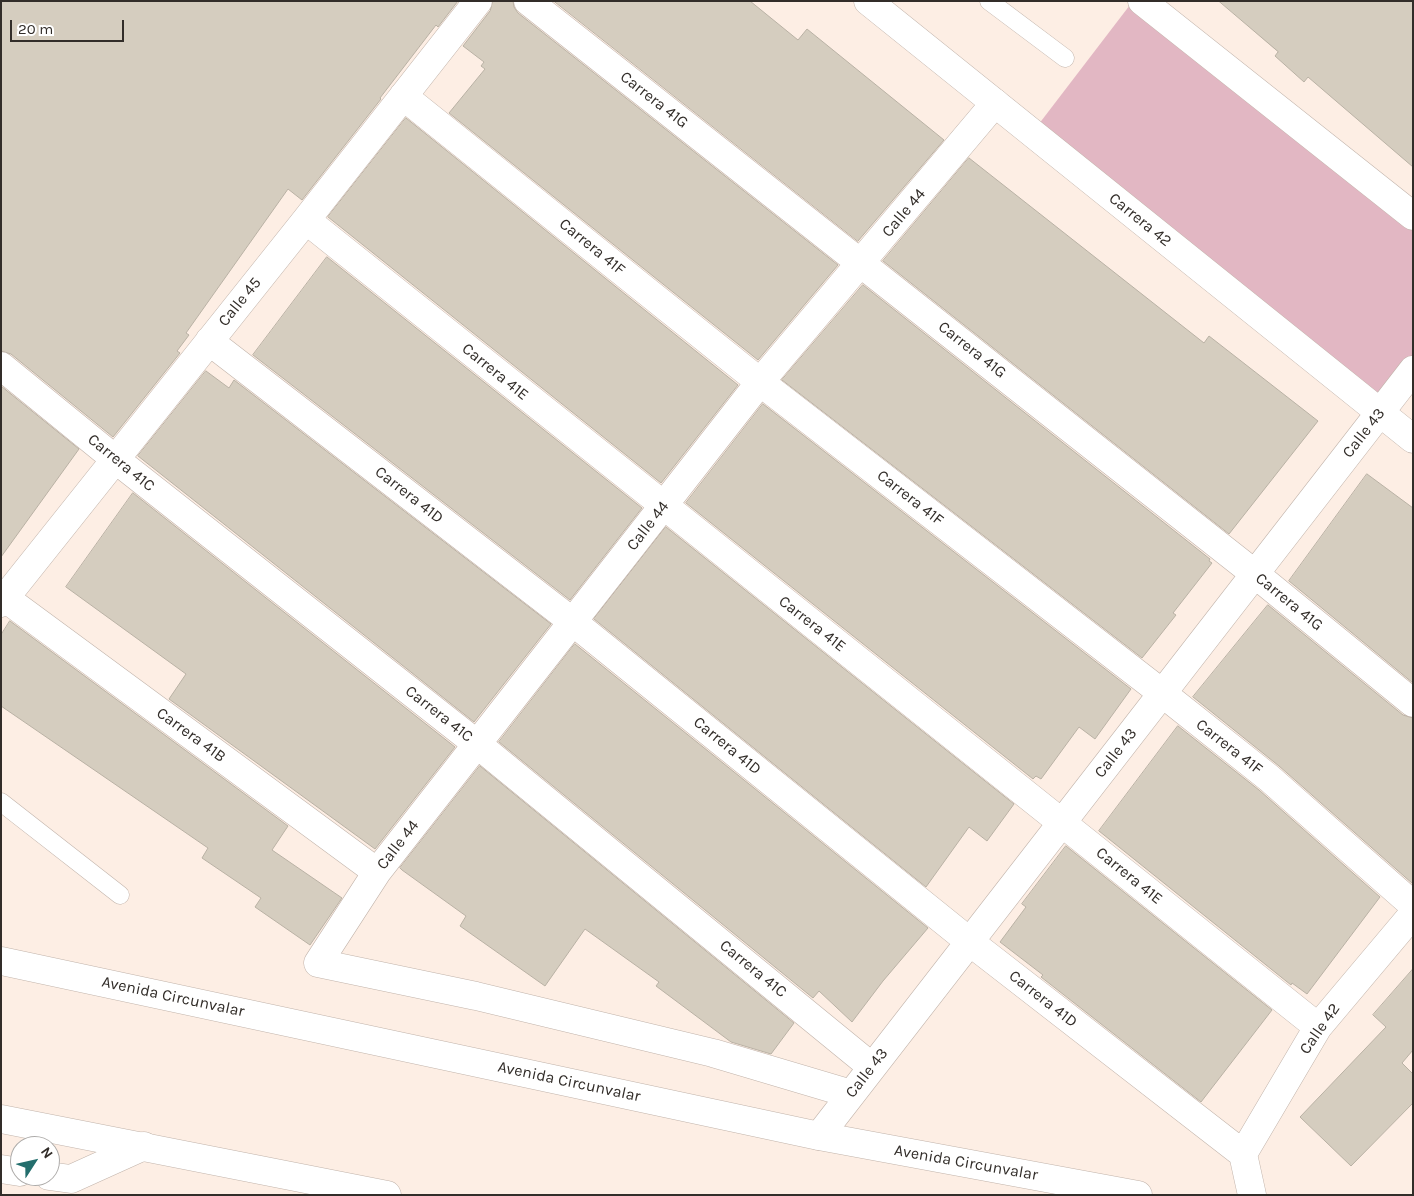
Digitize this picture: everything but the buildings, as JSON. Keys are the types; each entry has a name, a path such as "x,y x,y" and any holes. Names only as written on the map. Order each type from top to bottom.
{"main road":[{"name":"Calle 45","path":"3,600 478,1"},
{"name":"Carrera 41G","path":"528,1 1255,574 1413,703"},
{"name":"Carrera 42","path":"868,1 1413,439"},
{"path":"1142,1 1413,216"},
{"name":"Carrera 41F","path":"403,96 760,382 1269,778 1413,905"},
{"name":"Calle 44","path":"851,1094 713,1053 476,996 318,963 377,872 760,382 995,103"},
{"name":"Carrera 41E","path":"306,220 1318,1027"},
{"name":"Carrera 41D","path":"208,341 573,622 970,942 1243,1154"},
{"name":"Carrera 41C","path":"1,366 115,459 477,744 872,1067"},
{"name":"Calle 43","path":"819,1136 1413,370"},
{"name":"Carrera 41B","path":"3,600 377,872"},
{"name":"Calle 42","path":"1243,1154 1318,1027 1413,914"},
{"name":"Avenida Circunvalar","path":"1,961 819,1136 1138,1195"},
{"path":"1,1119 388,1195"},
{"path":"60,1177 71,1179 144,1146"},
{"path":"1243,1154 1252,1195"}],"lane":[{"path":"989,1 1065,58"},
{"path":"1,802 120,895"}],"shaded area":[{"path":"1133,1 1413,216 1413,370 1379,413 1032,133"}]}
